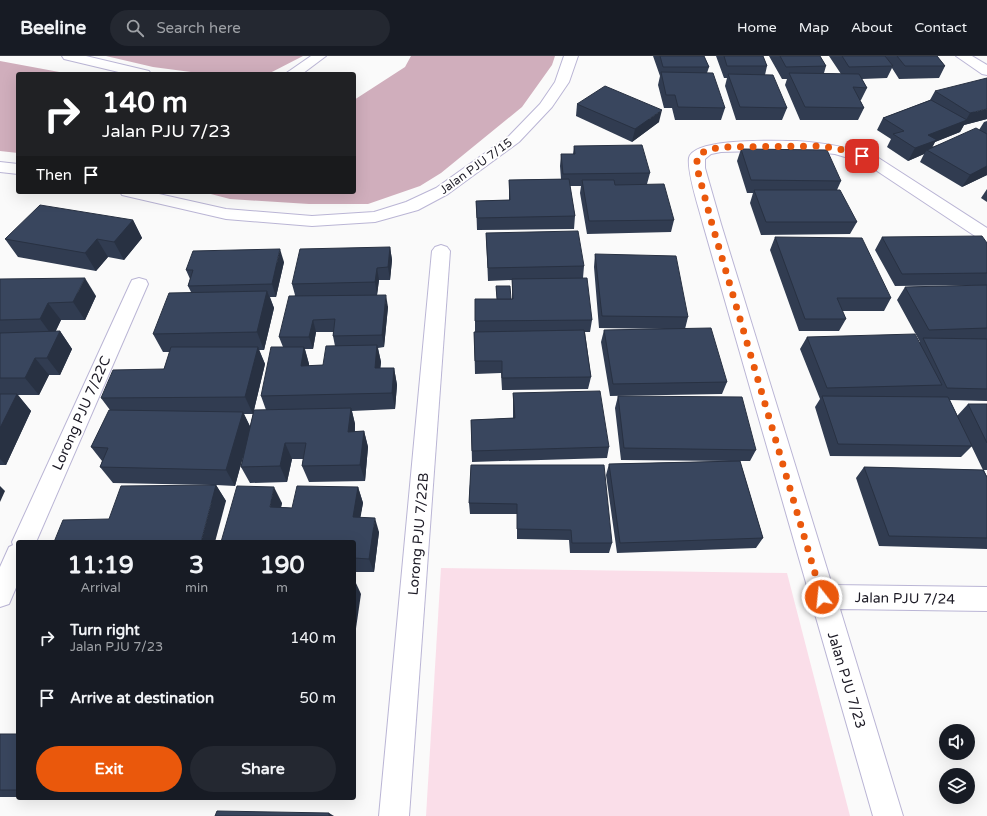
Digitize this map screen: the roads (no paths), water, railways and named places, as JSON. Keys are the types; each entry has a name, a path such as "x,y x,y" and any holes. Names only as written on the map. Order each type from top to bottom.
{"street":[{"path":"69,56 136,72"},
{"path":"296,72 319,56"},
{"name":"Jalan PJU 7/15","path":"137,194 226,214 312,221 375,217 412,206 442,191 514,139 545,107 562,82 571,56"},
{"path":"963,56 987,71"},
{"name":"Jalan PJU 7/23","path":"888,816 712,224 697,168 697,157 706,150 722,147 821,146 854,152 870,160 987,236"},
{"path":"0,167 16,169"},
{"name":"Lorong PJU 7/22B","path":"394,816 441,252"},
{"name":"Lorong PJU 7/22C","path":"25,540 139,284"},
{"path":"0,595 16,559"},
{"name":"Jalan PJU 7/24","path":"822,597 987,599"}]}
